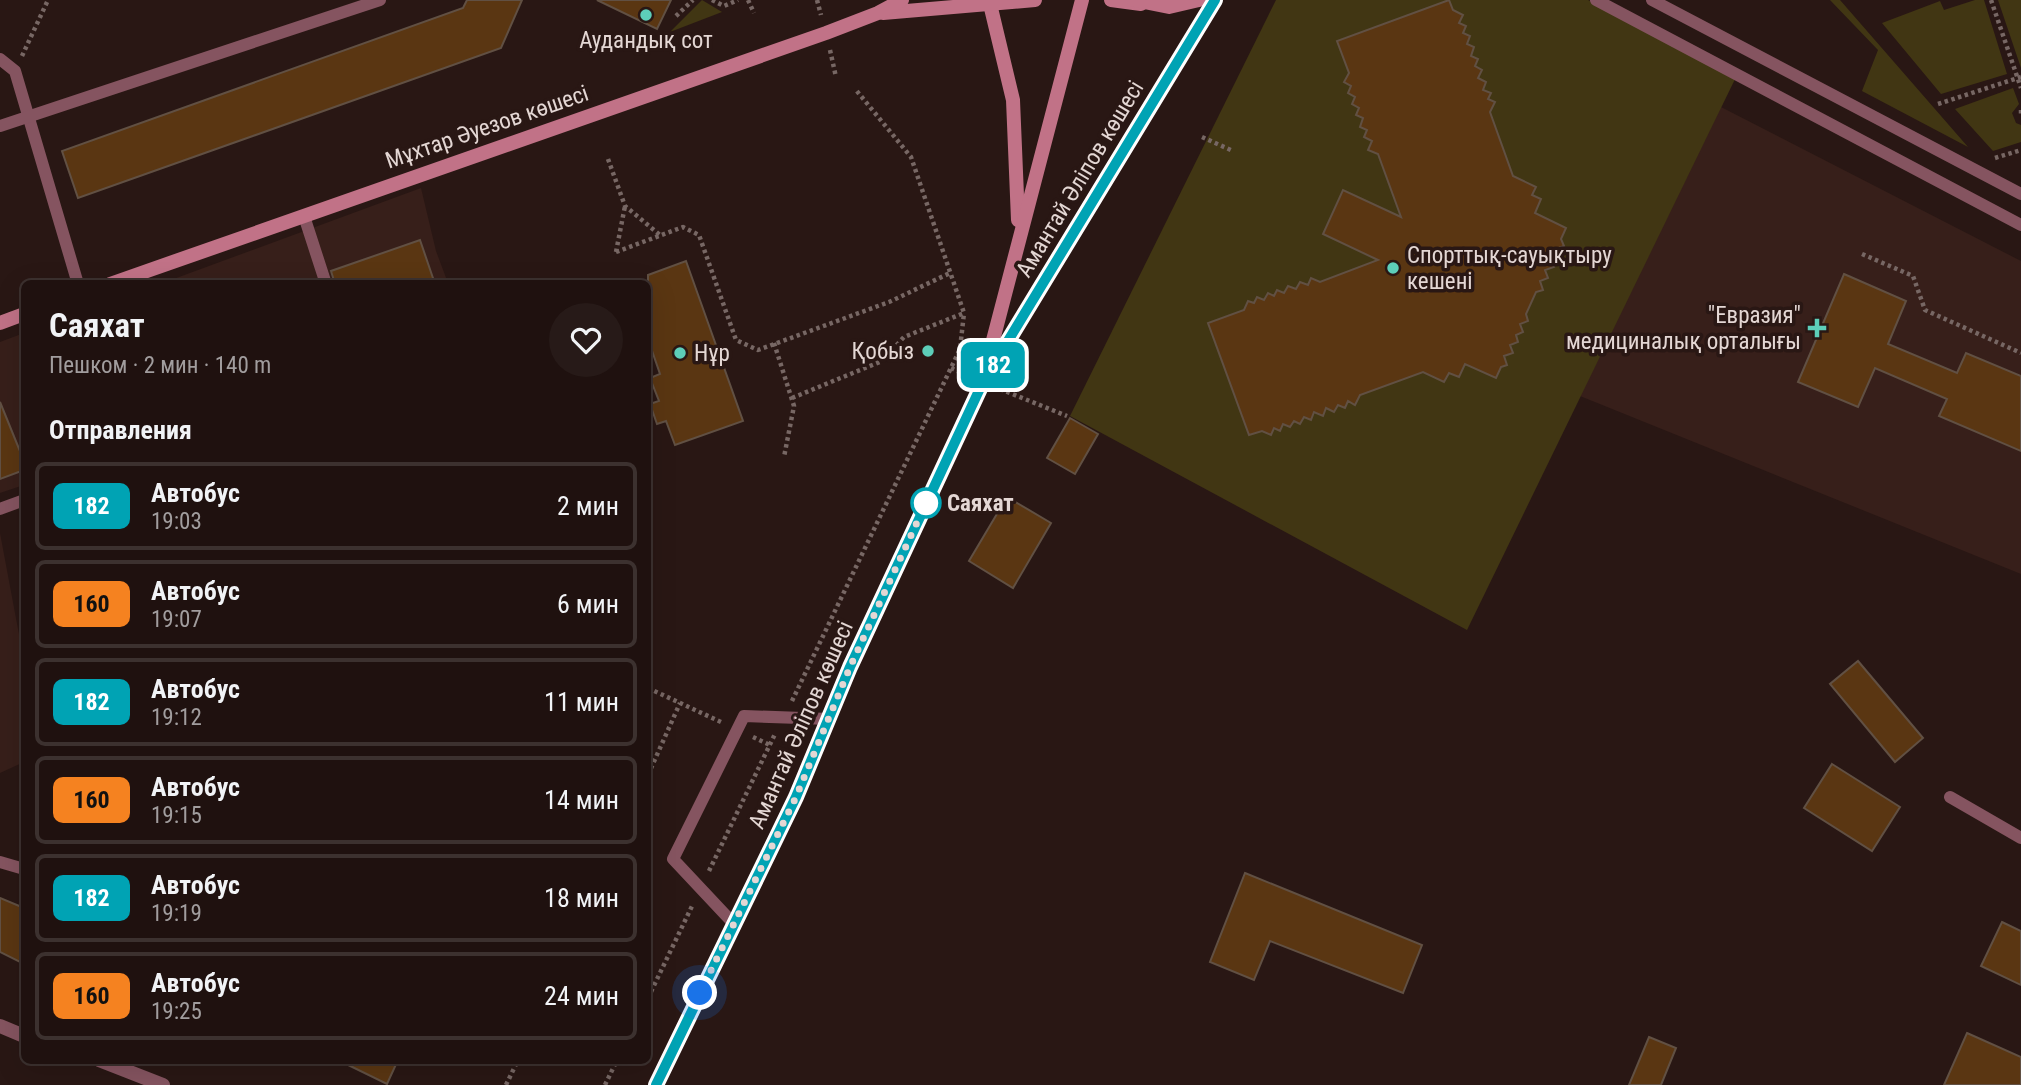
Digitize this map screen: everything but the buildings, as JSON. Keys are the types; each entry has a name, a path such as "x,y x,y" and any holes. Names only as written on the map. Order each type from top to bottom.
{"main road":[{"name":"Мұхтар Әуезов көшесі","path":"121,280 878,13 902,0"},
{"name":"Мұхтар Әуезов көшесі","path":"878,13 1035,0"},
{"name":"Амантай Әліпов көшесі","path":"983,382 1082,0"},
{"path":"1111,0 1169,8 1199,0"},
{"path":"1134,0 1149,6"},
{"name":"Амантай Әліпов көшесі","path":"656,1085 796,797 871,621 983,382 1215,0"},
{"path":"990,4 1013,100 1019,236"},
{"path":"0,323 21,315"}],"street":[{"path":"0,1026 21,1035"},
{"path":"109,1064 163,1085"}],"lane":[{"path":"0,126 380,0"},
{"path":"1596,0 2021,225"},
{"path":"1652,0 2021,194"},
{"path":"0,59 15,71 77,280"},
{"path":"304,216 325,280"},
{"path":"0,509 21,501"},
{"path":"734,925 673,859 744,716 785,715 830,719"},
{"path":"1950,797 2021,838"},
{"path":"0,862 21,868"}],"path":[{"path":"15,71 48,0"},
{"path":"676,16 693,0"},
{"path":"712,0 724,6 738,0"},
{"path":"748,0 754,13"},
{"path":"1992,0 2021,88"},
{"path":"1938,104 2019,77"},
{"path":"651,992 960,349 964,313 912,156 856,90"},
{"path":"2021,110 2021,117"},
{"path":"1202,137 1233,151"},
{"path":"1986,161 2021,150"},
{"path":"608,159 625,206 660,235"},
{"path":"625,206 616,252 683,227 699,235 736,341 758,350 889,302 950,273"},
{"path":"1862,254 1913,276 1925,310 2021,353"},
{"path":"792,398 882,361 904,337 964,313"},
{"path":"774,343 794,406 784,457"},
{"path":"983,382 1067,416"},
{"path":"651,689 770,745"},
{"path":"651,768 680,703"},
{"path":"506,1085 515,1064"},
{"path":"605,1085 615,1064"}],"shaded area":[{"path":"702,0 722,12 670,32"},
{"name":"Спорттық-сауықтыру кешені","path":"1276,0 1588,0 1738,73 1467,630 1070,416"},
{"path":"1830,0 1840,0 1968,147 1862,91 1878,50"},
{"path":"1975,0 1984,0 2007,74 1941,94 1882,23 1940,1 1944,10"},
{"path":"1998,0 2021,0 2021,68"},
{"path":"2013,88 2019,104 2012,113 2016,123 2021,125 2021,142 1993,151 1955,109"},
{"name":"\"Евразия\" медициналық орталығы","path":"1721,107 2021,261 2021,574 1580,396"},
{"path":"421,188 436,251 447,280 171,280"},
{"path":"21,334 21,486 0,493 0,342"},
{"path":"0,533 21,645 21,763 0,773"}],"bus line":[{"name":"182","path":"656,1085 796,797 850,667 983,382 1215,0"}],"place":[{"name":"Аудандық сот","path":"646,15"},
{"name":"Спорттық-сауықтыру кешені","path":"1393,268"},
{"name":"\"Евразия\" медициналық орталығы","path":"1817,328"},
{"name":"Қобыз","path":"928,351"},
{"name":"Нұр","path":"680,353"},
{"name":"Саяхат","path":"926,503"}],"route":[{"path":"700,993 796,797 850,667 926,503"}]}
